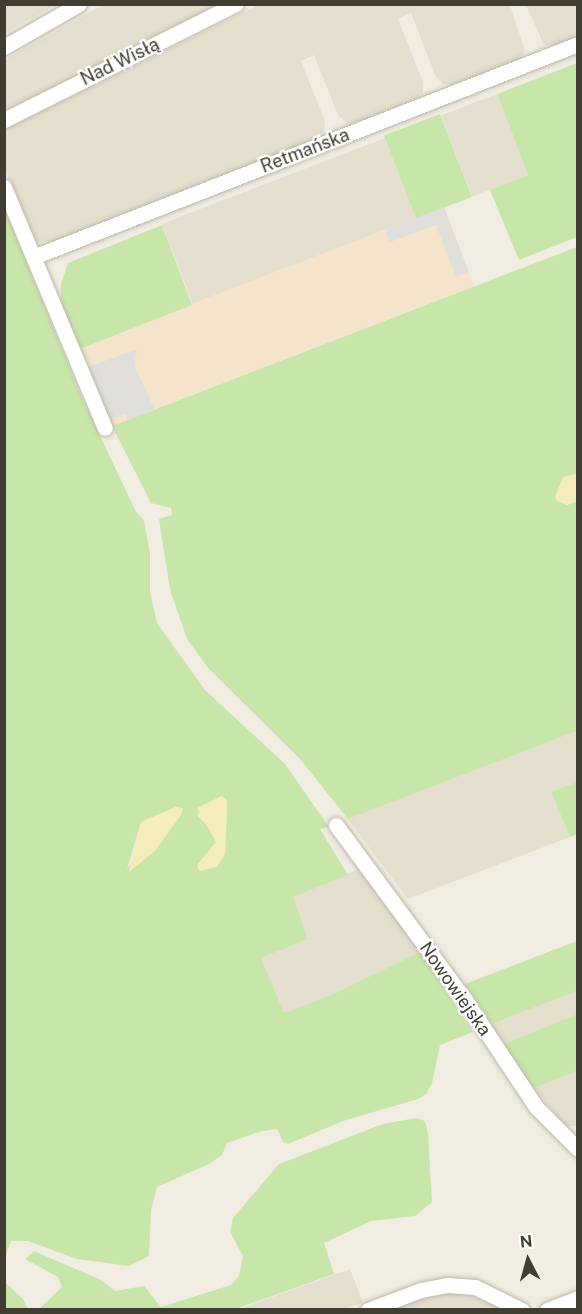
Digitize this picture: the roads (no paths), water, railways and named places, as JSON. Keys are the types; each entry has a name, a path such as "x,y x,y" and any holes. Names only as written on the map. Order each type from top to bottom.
{"street":[{"path":"4,47 79,4"},
{"name":"Nad Wisłą","path":"4,120 236,4"},
{"name":"Retmańska","path":"33,257 578,45"},
{"path":"4,187 105,428"},
{"name":"Nowowiejska","path":"336,825 458,991 536,1107 574,1140"},
{"path":"368,1310 447,1285 475,1287 522,1310"},
{"path":"547,1310 578,1298"}]}
